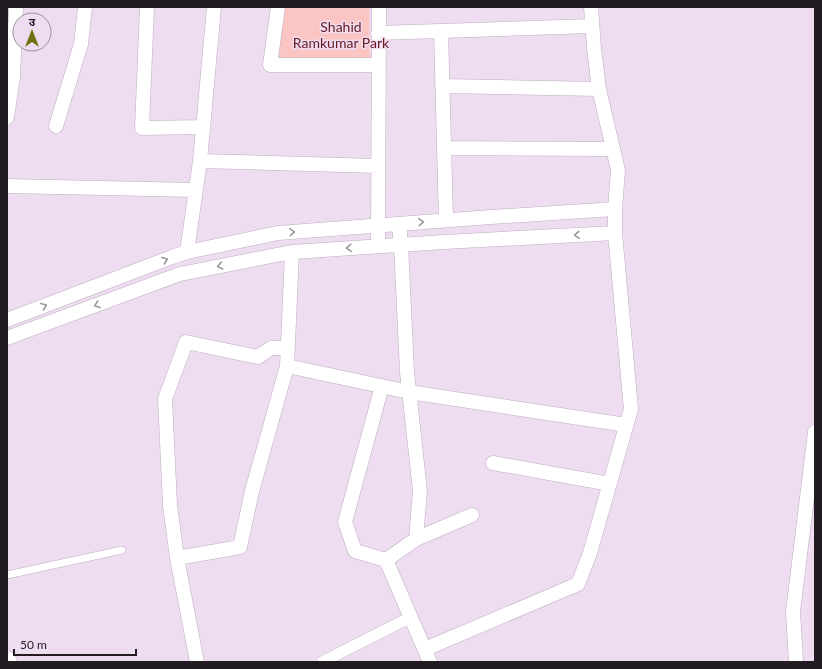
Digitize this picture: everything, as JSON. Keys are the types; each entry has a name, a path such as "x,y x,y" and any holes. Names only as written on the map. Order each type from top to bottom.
{"street":[{"path":"7,117 14,77 16,7"},
{"path":"56,126 81,44 85,7"},
{"path":"147,7 142,128 203,127"},
{"path":"187,252 200,161 214,7"},
{"path":"278,7 270,65 378,65"},
{"path":"378,246 379,7"},
{"path":"386,560 428,656 578,584 590,553 631,409 616,233 615,209 618,170 599,89 591,7"},
{"path":"378,33 592,26"},
{"path":"441,31 446,220"},
{"path":"442,86 599,89"},
{"path":"444,148 613,149"},
{"path":"200,161 378,166"},
{"path":"7,186 196,190"},
{"path":"7,320 187,252 278,233 615,209"},
{"path":"399,224 407,372 420,491 416,539"},
{"path":"7,338 180,274 292,252 616,233"},
{"path":"177,558 240,547 252,491 287,366 292,252"},
{"path":"197,662 177,558 170,505 165,399 186,342 258,357 271,348 288,348"},
{"path":"287,366 409,392 626,425"},
{"path":"382,386 345,522 355,551 386,560"},
{"path":"796,662 793,612 815,432"},
{"path":"493,463 610,484"},
{"path":"386,560 416,539 472,515"},
{"path":"322,662 411,617"}],"lane":[{"path":"7,575 122,550"}],"green space":[{"name":"Shahid Ramkumar Park","path":"283,7 369,7 370,63 280,59 278,50"}]}
